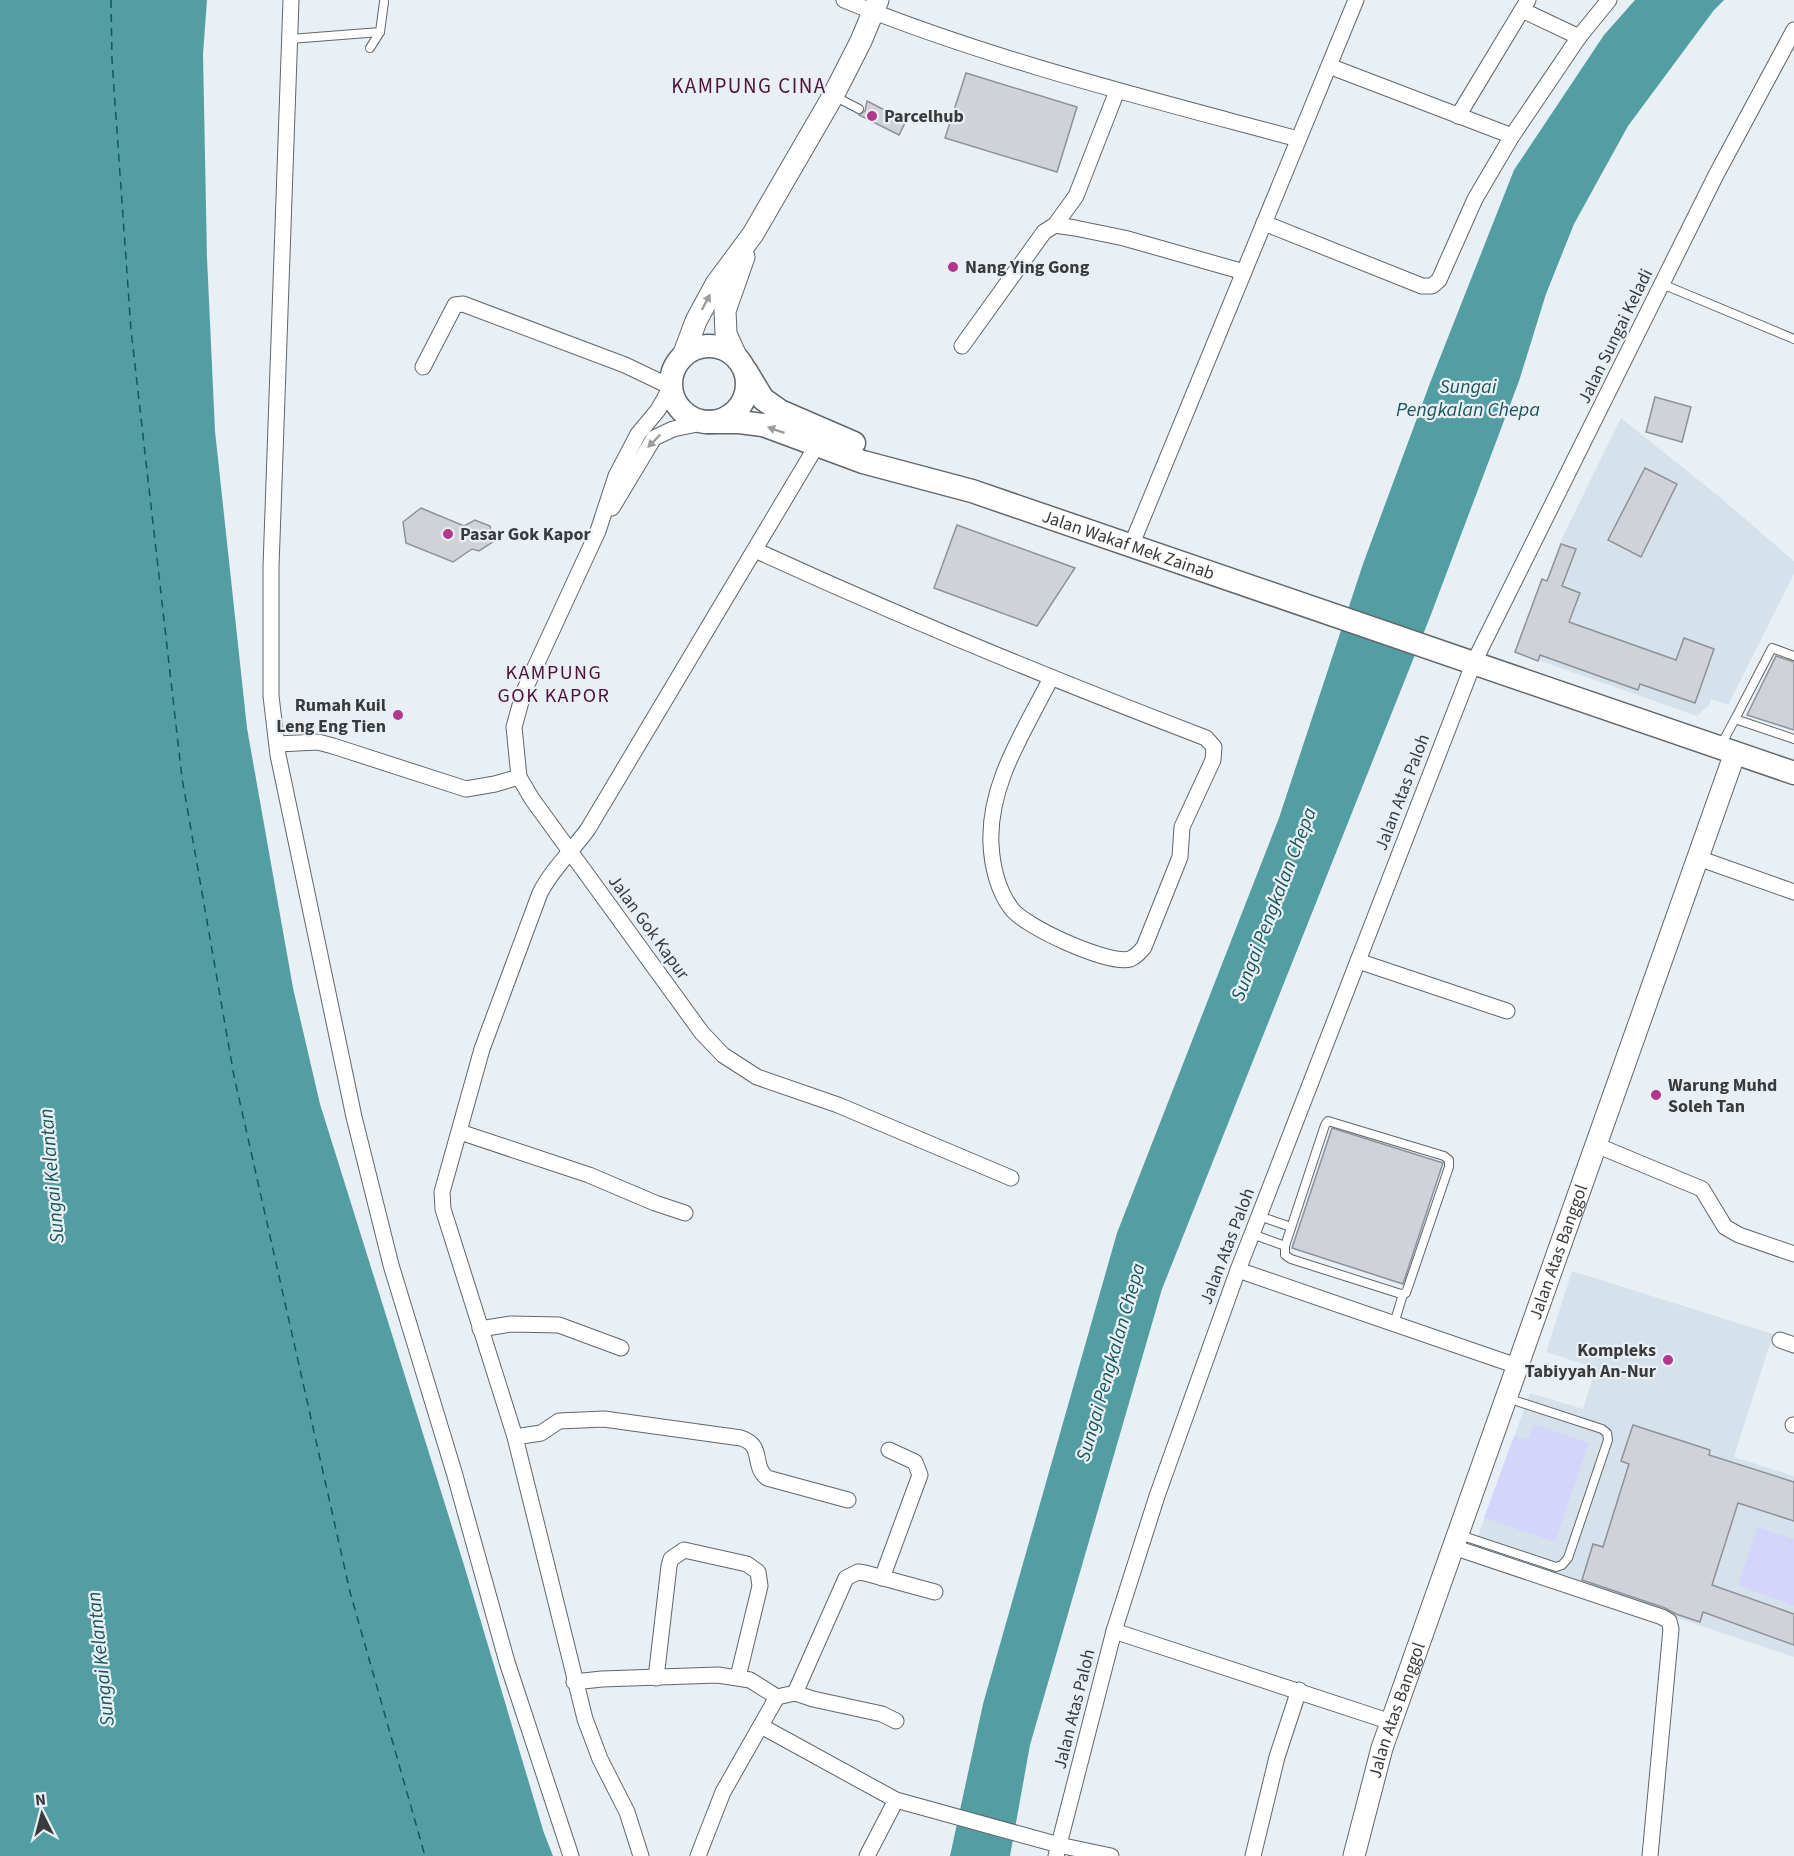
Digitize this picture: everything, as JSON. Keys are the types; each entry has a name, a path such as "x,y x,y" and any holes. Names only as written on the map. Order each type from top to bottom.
{"main road":[{"path":"683,356 696,321 716,284 753,234 833,96 876,6"},
{"path":"741,365 728,351 717,346 693,349 676,365 672,376 671,387 679,407 687,415 707,422 720,421 731,416 746,396 748,384 741,365 726,334 725,311 753,234"},
{"name":"Jalan Wakaf Mek Zainab","path":"741,365 763,399 789,416 972,491 1794,773"},
{"name":"Jalan Wakaf Mek Zainab","path":"707,422 763,425 863,462 972,491"},
{"name":"Jalan Atas Banggol","path":"1354,1856 1374,1773 1391,1722 1698,858 1727,750"}],"street":[{"path":"291,0 271,567 271,696 277,744 354,1117 391,1265 451,1461 507,1662 571,1856"},
{"path":"844,0 876,6 928,33 1117,91 1298,139"},
{"path":"1264,223 1422,286 1432,286 1439,280 1475,199 1512,136 1579,37 1609,0"},
{"path":"1131,546 1329,66 1353,2"},
{"path":"1458,116 1525,5 1579,37"},
{"name":"Jalan Sungai Keladi","path":"1474,662 1716,175 1793,33"},
{"path":"1329,66 1512,136"},
{"path":"962,346 1044,232 1055,225 1076,196 1117,91"},
{"path":"1055,225 1124,238 1244,272"},
{"path":"423,367 455,305 463,304 625,365 671,387"},
{"name":"Jalan Gok Kapur","path":"598,531 616,476 632,444 641,429 658,410 671,387"},
{"name":"Jalan Gok Kapur","path":"707,422 673,429 654,438 598,531 524,691 514,727 519,777 532,800 702,1033 723,1055 757,1077 838,1106 1011,1178"},
{"path":"641,1856 627,1812 600,1759 574,1682 515,1437 443,1209 443,1186 482,1049 540,893 548,878 571,853 588,829 818,445"},
{"path":"755,550 861,598 1051,678 1206,738 1214,747 1213,760 1182,827 1180,857 1144,947 1130,959 1118,960 1107,957 1052,936 1012,911 1001,892 991,845 996,793 1005,769 1051,678"},
{"name":"Jalan Atas Paloh","path":"1058,1850 1114,1631 1157,1496 1238,1270 1474,662"},
{"path":"277,744 318,742 466,789 519,777"},
{"path":"1698,858 1794,892"},
{"path":"1358,961 1507,1011"},
{"path":"460,1132 590,1175 655,1203 686,1213"},
{"path":"1596,1145 1696,1186 1707,1193 1718,1218 1725,1227 1739,1235 1794,1254"},
{"path":"1238,1270 1517,1366"},
{"path":"480,1329 511,1324 559,1325 621,1348"},
{"path":"515,1437 541,1433 559,1421 604,1419 741,1438 753,1444 759,1469 767,1478 848,1500"},
{"path":"882,1578 920,1474 915,1462 889,1450"},
{"path":"1455,1541 1669,1621 1671,1629 1650,1856"},
{"path":"656,1678 669,1566 671,1559 684,1550 747,1564 758,1572 760,1586 738,1677"},
{"path":"795,1693 846,1578 858,1572 935,1592"},
{"path":"1114,1631 1391,1722"},
{"path":"574,1682 718,1675 738,1677 750,1680 777,1697 795,1693 882,1714 896,1721"},
{"path":"1253,1856 1277,1757 1299,1690"},
{"path":"698,1856 723,1792 777,1697"},
{"path":"761,1726 896,1800 1017,1833 1058,1850 1111,1856"},
{"path":"867,1856 896,1800"}],"lane":[{"path":"370,48 380,32 384,2"},
{"path":"290,39 380,32"},
{"path":"833,96 859,109"},
{"path":"1662,284 1794,339"},
{"path":"1727,750 1735,718 1772,648 1794,656"},
{"path":"1735,718 1794,739"},
{"path":"1394,1324 1404,1294 1408,1292 1449,1167 1449,1160 1328,1121 1291,1227 1285,1246 1285,1255 1291,1259 1404,1294"},
{"path":"1259,1216 1291,1227"},
{"path":"1252,1234 1285,1246"},
{"path":"1455,1541 1556,1567 1562,1565 1568,1558 1608,1440 1607,1433 1506,1398"}],"shaded area":[{"path":"1621,418 1722,499 1794,561 1794,574 1728,705 1711,699 1709,705 1697,716 1515,652 1542,579 1547,581 1562,538"},
{"path":"1572,1271 1773,1334 1734,1457 1794,1476 1794,1657 1473,1550 1530,1393 1583,1409 1596,1368 1546,1352"},
{"path":"1534,1424 1589,1443 1555,1542 1484,1518 1514,1436 1528,1440"},
{"path":"1757,1527 1794,1539 1794,1606 1738,1585"}],"water":[{"name":"Sungai Kelantan","path":"0,0 207,0 203,54 207,258 215,431 247,728 293,988 320,1104 553,1856 0,1856"},
{"name":"Sungai Pengkalan Chepa","path":"1635,0 1724,0 1714,10 1628,126 1574,224 1546,294 1519,381 1430,617 1162,1289 1030,1745 1010,1856 950,1856 983,1704 1117,1233 1279,818 1363,564 1430,383 1514,170 1604,35"}],"building":[{"path":"966,73 1077,107 1057,172 945,138"},
{"path":"867,101 906,121 899,135 859,115 865,111"},
{"path":"1655,397 1691,407 1682,442 1646,432"},
{"path":"1645,468 1677,484 1641,557 1608,540"},
{"name":"Pasar Gok Kapor","path":"421,508 464,526 475,520 490,526 493,542 479,551 472,549 453,562 406,543 403,522"},
{"path":"957,525 1075,568 1037,626 934,588"},
{"path":"1561,544 1576,549 1562,586 1580,593 1569,622 1676,660 1684,638 1714,649 1695,703 1640,684 1638,690 1540,655 1538,661 1515,652 1542,579 1547,581"},
{"path":"1776,656 1794,662 1794,730 1747,715"},
{"path":"1332,1128 1443,1163 1403,1284 1292,1248"},
{"path":"1633,1425 1710,1450 1709,1455 1794,1482 1794,1521 1738,1503 1712,1585 1794,1614 1794,1645 1703,1612 1700,1622 1582,1580 1593,1544 1603,1547 1629,1464 1621,1461"}],"ferry route":[{"path":"111,0 112,60 131,330 182,778 234,1076 350,1592 425,1856"}],"place":[{"name":"Parcelhub","path":"872,116"},
{"name":"Nang Ying Gong","path":"953,267"},
{"name":"Pasar Gok Kapor","path":"448,534"},
{"name":"Rumah Kuil Leng Eng Tien","path":"398,715"},
{"name":"Warung Muhd Soleh Tan","path":"1656,1095"},
{"name":"Kompleks Tabiyyah An-Nur","path":"1668,1360"}],"district":[{"name":"KAMPUNG CINA","path":"749,86"},
{"name":"KAMPUNG GOK KAPOR","path":"554,684"}]}
